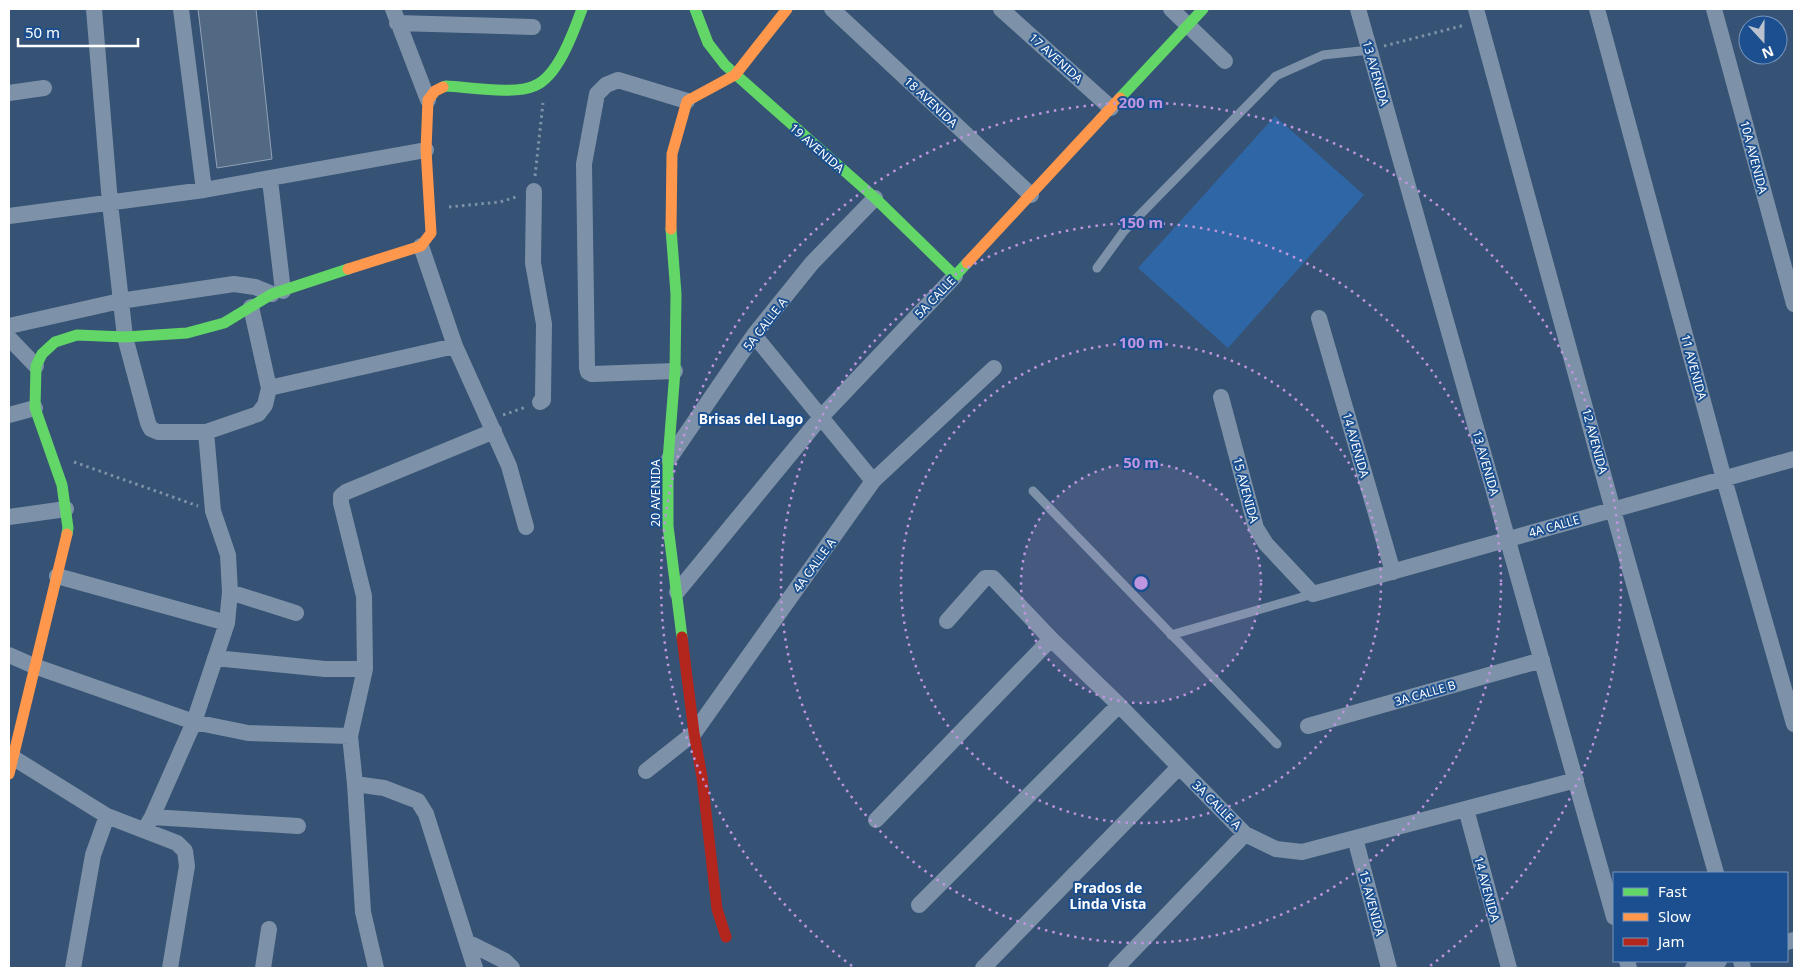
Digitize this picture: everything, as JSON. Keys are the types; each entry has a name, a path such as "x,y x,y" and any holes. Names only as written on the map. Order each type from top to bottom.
{"street":[{"path":"94,9 120,301 125,337 151,429 158,432 206,432 258,414 265,405 268,388 251,307"},
{"path":"181,9 204,190"},
{"path":"428,100 436,91 446,86 520,89 534,86 546,79 573,33 582,9"},
{"name":"19 AVENIDA","path":"696,9 708,43 735,76 875,198 955,276"},
{"name":"18 AVENIDA","path":"832,9 1031,195"},
{"name":"17 AVENIDA","path":"1001,9 1111,108"},
{"path":"1171,9 1226,61"},
{"name":"5A CALLE","path":"677,592 821,417 1031,195 1203,9"},
{"name":"13 AVENIDA","path":"1358,9 1613,913"},
{"name":"11 AVENIDA","path":"1597,9 1724,479 1794,724"},
{"name":"10A AVENIDA","path":"1714,9 1794,304"},
{"path":"675,372 592,374 588,372 584,164 597,94 606,85 618,80 687,101 735,76 781,13"},
{"name":"12 AVENIDA","path":"1478,15 1613,510 1716,872"},
{"path":"9,774 68,528 62,485 35,408 36,366 42,354 55,342 77,335 125,337 187,333 224,323 278,292 421,246 431,234 426,150 428,100 395,16 533,27"},
{"path":"9,93 44,88"},
{"name":"20 AVENIDA","path":"687,101 672,154 671,225 676,294 675,372 668,460 668,526 694,733 702,777 716,909 726,937"},
{"path":"9,216 270,180 426,150"},
{"path":"270,180 278,292"},
{"path":"534,191 533,263 544,324 543,400 540,402"},
{"name":"5A CALLE A","path":"668,460 754,335 812,264 875,198"},
{"path":"421,246 456,346 509,466 526,527"},
{"path":"9,326 120,301 234,284 278,292"},
{"name":"14 AVENIDA","path":"1319,318 1393,572"},
{"path":"754,335 873,481"},
{"path":"9,338 36,366"},
{"path":"268,388 456,346"},
{"name":"4A CALLE A","path":"646,771 694,733 873,481 994,368"},
{"name":"15 AVENIDA","path":"1222,397 1256,528 1266,544 1314,594"},
{"path":"9,415 35,408"},
{"path":"376,968 363,912 350,736 365,669 364,596 341,503 341,496 346,492 491,426"},
{"path":"149,823 194,722 228,623 230,592 228,555 213,511 206,432"},
{"name":"4A CALLE","path":"1314,594 1794,459"},
{"path":"9,517 66,509"},
{"path":"57,576 228,623"},
{"name":"3A CALLE A","path":"947,621 985,578 993,578 1245,834 1276,849 1302,852 1576,780"},
{"path":"230,592 296,613"},
{"path":"876,820 1051,639"},
{"path":"9,655 34,666 194,722 248,733 350,736"},
{"path":"216,658 325,669 365,669"},
{"name":"3A CALLE B","path":"1308,726 1542,660"},
{"path":"919,905 1119,705"},
{"path":"12,757 107,816 149,823 298,826"},
{"path":"983,968 1179,767"},
{"path":"355,784 384,788 418,801 426,814 475,968"},
{"name":"14 AVENIDA","path":"1466,809 1509,968"},
{"path":"73,968 93,855 107,816"},
{"path":"149,823 177,842 185,851 187,866 170,968"},
{"path":"1116,968 1245,834"},
{"name":"15 AVENIDA","path":"1355,838 1389,968"},
{"path":"263,968 269,929"},
{"path":"467,942 505,961 512,968"},
{"path":"1693,968 1715,962"}],"lane":[{"path":"1097,268 1124,231 1276,76 1323,55 1370,50"},
{"path":"1033,491 1277,744"},
{"path":"1171,635 1314,594"}],"path":[{"path":"1370,50 1478,15"},
{"path":"431,210 500,202 534,191 546,79"},
{"path":"491,426 540,402"},
{"path":"51,454 213,511"}],"shaded area":[{"path":"1275,116 1364,195 1228,348 1138,268"}],"building":[{"path":"198,9 256,9 272,159 217,168"}],"traffic: fast":[{"path":"443,87 515,90 525,89 543,81 558,63 570,41 582,9"},
{"path":"695,9 708,43 725,65 875,198 955,276 967,263"},
{"path":"1120,98 1203,9"},
{"path":"671,229 676,294 675,371 668,460 668,526 682,637"},
{"path":"67,534 68,528 62,485 35,408 36,366 42,354 55,342 77,335 125,337 187,333 224,323 272,294 348,269"}],"traffic: slow":[{"path":"671,229 672,154 687,101 735,75 787,9"},
{"path":"348,269 421,246 431,233 426,150 428,100 435,91 443,87"},
{"path":"967,263 1120,98"},
{"path":"9,774 67,534"}],"traffic: jam":[{"path":"682,637 694,733 702,777 717,909 726,937"}],"district":[{"name":"Brisas del Lago","path":"751,418"},
{"name":"Prados de Linda Vista","path":"1108,896"}]}
